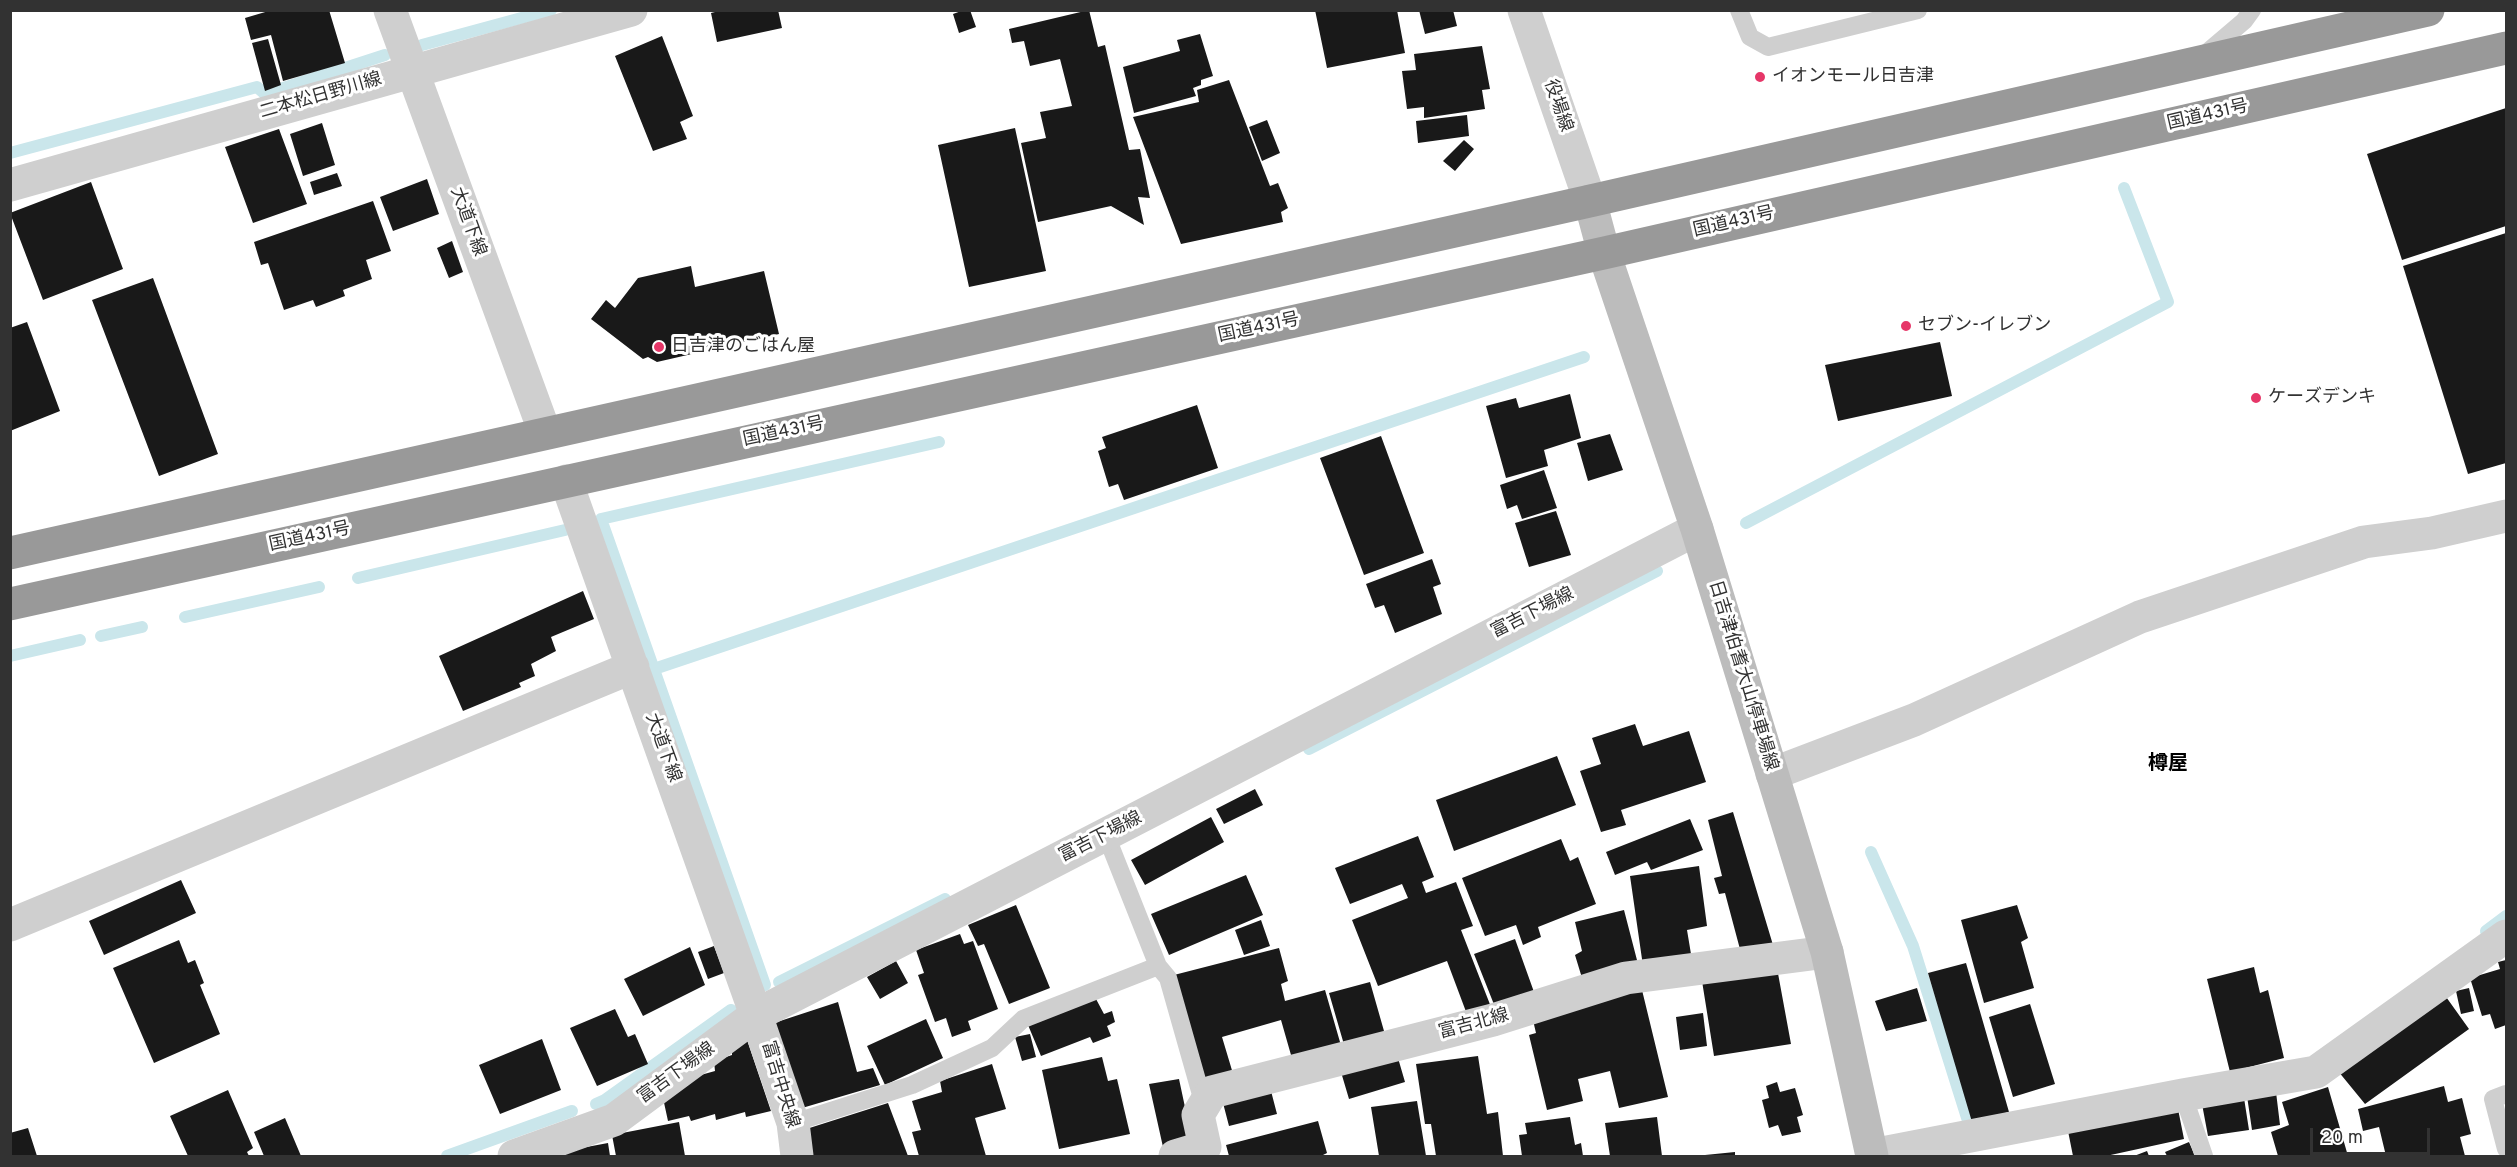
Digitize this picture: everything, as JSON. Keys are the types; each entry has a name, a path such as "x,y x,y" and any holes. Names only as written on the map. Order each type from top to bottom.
{"highway":[{"path":"10,553 1590,201 2428,10"},
{"name":"国道431号","path":"10,603 1604,253 2506,48"}],"main road":[{"name":"日吉津伯耆大山停車場線","path":"1590,201 1604,253 1697,529 1827,952 1872,1156"}],"street":[{"name":"大道下線","path":"390,10 545,433"},
{"name":"二本松日野川線","path":"10,184 631,10"},
{"name":"役場線","path":"1524,10 1590,201"},
{"name":"大道下線","path":"566,481 756,1015"},
{"path":"1772,774 1914,720 2139,617 2364,542 2432,533 2506,516"},
{"name":"富吉下場線","path":"514,1156 614,1120 756,1015 1697,529"},
{"path":"10,925 633,667"},
{"path":"1872,1156 2183,1095 2316,1072 2506,936"},
{"name":"富吉北線","path":"1204,1105 1212,1092 1493,1020 1626,978 1827,952"},
{"name":"富吉中央線","path":"756,1015 793,1123 797,1156"},
{"path":"1175,1156 1205,1147 1198,1114 1204,1105"}],"lane":[{"path":"1739,10 1750,37 1768,47 1918,10"},
{"path":"2193,63 2244,21 2252,10"},
{"path":"1106,835 1158,966 1168,978 1204,1105"},
{"path":"793,1123 912,1085 992,1048 1023,1019 1158,966"},
{"path":"2506,1094 2493,1098 2506,1149"},
{"path":"2183,1095 2204,1156"}],"building":[{"path":"272,10 329,10 345,63 283,81 271,35 251,40 245,18"},
{"path":"723,10 778,10 782,28 717,42 711,13"},
{"path":"970,10 976,27 959,33 953,14"},
{"path":"1089,10 1098,47 1105,45 1129,150 1140,149 1150,198 1138,197 1144,225 1111,206 1038,222 1021,143 1046,138 1040,112 1072,106 1060,59 1030,66 1024,41 1012,43 1009,29"},
{"path":"1315,10 1397,10 1405,53 1327,68"},
{"path":"1419,10 1453,10 1457,26 1425,34"},
{"path":"1200,34 1213,76 1201,80 1201,85 1193,88 1196,96 1134,113 1123,67 1180,51 1177,40"},
{"path":"662,36 693,116 680,122 687,139 653,151 615,56"},
{"path":"268,39 281,85 265,91 252,43"},
{"path":"1482,46 1490,89 1482,90 1485,109 1424,118 1424,107 1407,109 1402,71 1416,70 1414,54"},
{"path":"1229,80 1270,186 1278,183 1288,208 1281,212 1283,222 1181,244 1133,117 1199,102 1197,90"},
{"path":"2506,108 2506,226 2402,260 2367,154"},
{"path":"1467,115 1469,136 1418,143 1416,121"},
{"path":"1267,120 1280,153 1262,161 1249,127"},
{"path":"322,123 335,165 303,176 290,134"},
{"path":"1015,128 1046,271 969,287 938,145"},
{"path":"279,129 307,204 253,223 225,147"},
{"path":"1464,140 1474,149 1455,171 1443,161"},
{"path":"337,173 342,186 314,195 310,182"},
{"path":"427,179 439,214 393,231 380,197"},
{"path":"91,182 123,269 43,300 10,213"},
{"path":"373,201 391,251 366,260 372,279 343,290 345,296 316,307 313,300 284,310 268,263 261,265 254,242"},
{"path":"2506,233 2506,463 2468,474 2403,266"},
{"path":"452,241 463,272 449,278 437,248"},
{"path":"691,266 695,287 764,271 779,334 657,362 648,357 643,359 591,319 606,300 615,308 638,278"},
{"path":"153,278 218,454 159,476 92,300"},
{"path":"27,322 60,411 10,431 10,328"},
{"path":"1940,342 1952,396 1838,421 1825,365"},
{"path":"1570,394 1581,438 1544,450 1548,466 1506,478 1486,406 1516,398 1519,408"},
{"path":"1197,405 1218,468 1124,500 1118,484 1109,487 1098,451 1106,448 1102,437"},
{"path":"1610,434 1623,470 1588,481 1577,443"},
{"path":"1381,436 1424,553 1364,575 1320,458"},
{"path":"1544,470 1557,508 1522,519 1517,505 1507,509 1500,485"},
{"path":"1556,511 1571,555 1529,567 1515,523"},
{"path":"1432,559 1441,584 1433,587 1442,614 1395,633 1384,605 1375,608 1366,584"},
{"path":"583,591 594,619 551,637 556,651 531,664 535,676 519,683 521,687 463,711 439,656"},
{"path":"1635,724 1643,746 1689,731 1706,782 1621,810 1626,825 1601,832 1580,771 1601,764 1592,738"},
{"path":"1557,756 1576,805 1454,851 1436,800"},
{"path":"1255,789 1263,805 1224,824 1216,809"},
{"path":"1733,812 1773,945 1741,953 1725,893 1719,894 1714,878 1722,876 1708,820"},
{"path":"1211,817 1224,842 1145,885 1131,860"},
{"path":"1690,819 1703,850 1651,870 1647,862 1615,875 1606,852"},
{"path":"1418,836 1434,877 1422,882 1426,893 1456,882 1473,926 1461,930 1491,1007 1468,1017 1447,961 1378,986 1352,920 1408,898 1402,884 1350,904 1335,868"},
{"path":"1561,839 1570,861 1578,857 1596,904 1538,927 1541,937 1523,945 1516,925 1485,936 1462,878"},
{"path":"1699,866 1707,926 1687,930 1692,960 1643,966 1630,876"},
{"path":"1246,875 1263,915 1169,955 1151,914"},
{"path":"181,880 196,913 104,955 89,921"},
{"path":"1016,905 1050,988 1009,1004 984,944 978,946 968,925"},
{"path":"2017,905 2028,938 2021,942 2034,988 1984,1003 1961,920"},
{"path":"1624,910 1638,964 1582,978 1575,955 1582,951 1575,922"},
{"path":"1261,920 1270,946 1244,955 1235,930"},
{"path":"960,934 964,944 973,941 998,1009 968,1021 971,1030 952,1037 946,1018 935,1022 918,975 924,973 916,950"},
{"path":"1515,939 1534,992 1495,1007 1474,954"},
{"path":"179,940 188,963 195,960 204,983 200,985 220,1034 154,1063 113,968"},
{"path":"714,946 724,973 708,979 698,952"},
{"path":"690,947 705,985 643,1016 624,979"},
{"path":"1279,948 1288,981 1281,984 1285,1001 1325,990 1342,1049 1293,1062 1281,1020 1222,1037 1234,1077 1204,1084 1174,975"},
{"path":"2506,960 2506,1025 2495,1029 2490,1014 2482,1016 2470,978 2500,969 2498,962"},
{"path":"896,961 908,983 880,999 867,977"},
{"path":"1966,963 2009,1112 1972,1122 1928,973"},
{"path":"2254,967 2260,993 2268,990 2284,1058 2230,1072 2207,979"},
{"path":"1777,968 1791,1044 1714,1056 1702,981"},
{"path":"1370,982 1386,1038 1345,1048 1329,993"},
{"path":"1917,988 1927,1021 1886,1031 1875,1001"},
{"path":"2469,988 2474,1011 2461,1014 2456,991"},
{"path":"1642,990 1668,1097 1619,1108 1610,1071 1578,1079 1583,1101 1547,1110 1529,1035 1536,1033 1532,1016"},
{"path":"2444,994 2469,1029 2365,1104 2338,1071"},
{"path":"1096,999 1104,1014 1112,1011 1115,1022 1107,1026 1111,1036 1093,1043 1090,1037 1041,1056 1028,1025"},
{"path":"838,1002 857,1072 873,1068 880,1085 802,1108 774,1023"},
{"path":"2030,1004 2055,1084 2013,1097 1989,1017"},
{"path":"615,1009 628,1037 635,1034 648,1064 597,1086 570,1028"},
{"path":"1703,1013 1707,1046 1680,1050 1676,1017"},
{"path":"926,1019 943,1058 885,1085 867,1046"},
{"path":"1030,1034 1036,1057 1022,1061 1015,1037"},
{"path":"746,1037 771,1111 746,1117 745,1112 716,1120 715,1114 691,1121 689,1116 668,1121 663,1098 690,1078 715,1071 714,1061 732,1055 732,1049"},
{"path":"542,1039 561,1090 500,1114 479,1065"},
{"path":"1478,1056 1487,1114 1498,1112 1503,1156 1436,1156 1431,1124 1425,1124 1416,1064"},
{"path":"1102,1057 1108,1081 1117,1079 1130,1134 1059,1149 1042,1070"},
{"path":"1398,1058 1405,1082 1349,1099 1341,1072"},
{"path":"992,1064 1006,1109 975,1118 986,1156 919,1156 912,1132 921,1130 912,1101 942,1092 940,1081"},
{"path":"1179,1079 1192,1140 1163,1147 1149,1084"},
{"path":"1777,1082 1780,1092 1795,1088 1803,1115 1797,1117 1801,1132 1782,1136 1778,1125 1769,1128 1762,1100 1769,1098 1766,1086"},
{"path":"2444,1086 2448,1102 2462,1098 2471,1134 2460,1137 2465,1156 2386,1156 2379,1127 2363,1131 2358,1109"},
{"path":"2328,1087 2348,1156 2278,1156 2271,1132 2289,1125 2282,1102"},
{"path":"228,1090 253,1148 247,1152 249,1156 188,1156 170,1116"},
{"path":"1271,1091 1277,1114 1229,1126 1223,1103"},
{"path":"2276,1092 2280,1125 2252,1130 2247,1096"},
{"path":"2244,1098 2249,1130 2208,1136 2202,1104"},
{"path":"1417,1101 1426,1156 1379,1156 1371,1107"},
{"path":"888,1103 908,1156 809,1156 800,1131"},
{"path":"2178,1109 2184,1139 2106,1156 2073,1156 2068,1131"},
{"path":"1570,1117 1575,1145 1581,1143 1583,1156 1522,1156 1519,1135 1527,1134 1525,1123"},
{"path":"1657,1117 1662,1156 1610,1156 1605,1123"},
{"path":"285,1118 301,1156 264,1156 254,1132"},
{"path":"1318,1121 1327,1153 1321,1156 1229,1156 1226,1145"},
{"path":"679,1122 685,1156 616,1156 612,1135"},
{"path":"28,1128 37,1156 10,1156 10,1133"},
{"path":"2189,1142 2195,1156 2167,1156 2165,1152"},
{"path":"608,1143 610,1156 544,1156 544,1155"},
{"path":"2147,1151 2149,1156 2134,1156"},
{"path":"1735,1152 1735,1156 1705,1156 1705,1155"}],"waterway":[{"path":"422,45 551,10"},
{"path":"10,153 257,87 265,94 385,55"},
{"path":"1746,523 2168,302 2124,188"},
{"path":"654,669 1584,357"},
{"path":"765,985 601,519 939,442"},
{"path":"358,578 565,530"},
{"path":"1309,749 1657,571"},
{"path":"185,617 319,587"},
{"path":"101,636 142,627"},
{"path":"10,656 80,640"},
{"path":"1871,852 1913,946 1968,1121"},
{"path":"779,982 945,899"},
{"path":"2486,931 2506,916"},
{"path":"596,1104 605,1100 731,1010"},
{"path":"447,1156 572,1111"}],"place":[{"name":"イオンモール日吉津","path":"1760,77"},
{"name":"セブン-イレブン","path":"1906,326"},
{"name":"日吉津のごはん屋","path":"659,347"},
{"name":"ケーズデンキ","path":"2256,398"}],"district":[{"name":"樽屋","path":"2168,765"}]}
